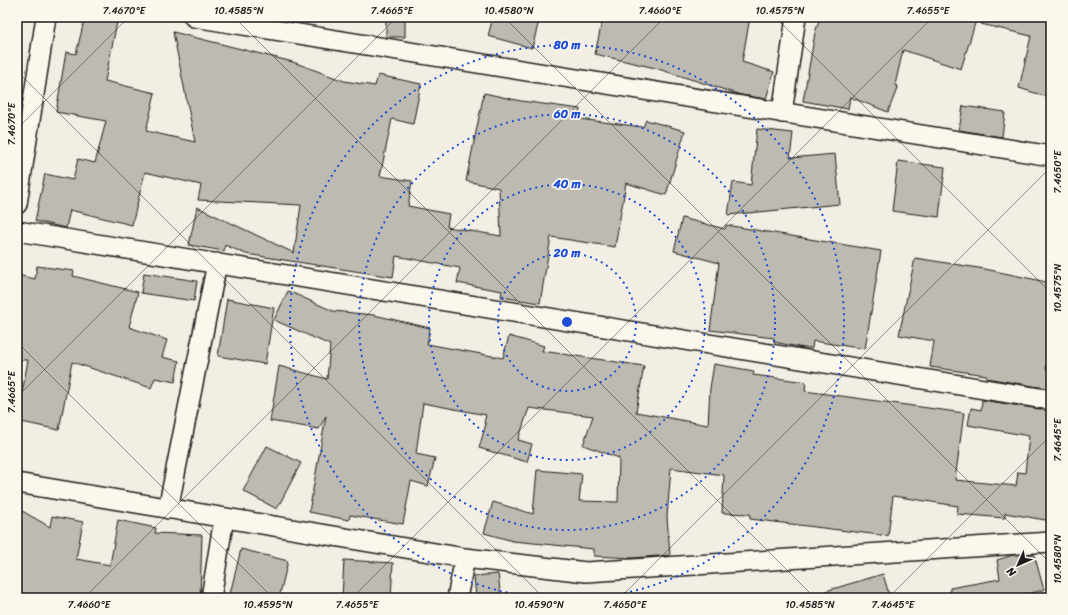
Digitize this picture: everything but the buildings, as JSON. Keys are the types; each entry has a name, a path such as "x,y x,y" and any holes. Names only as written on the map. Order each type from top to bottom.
{"street":[{"path":"17,204 46,17"},
{"path":"194,17 1051,156"},
{"path":"782,113 796,17"},
{"path":"17,231 216,262 1051,400"},
{"path":"168,508 216,262"},
{"path":"17,483 465,558 586,572 1051,542"},
{"path":"211,598 224,518"},
{"path":"457,598 465,558"}]}
